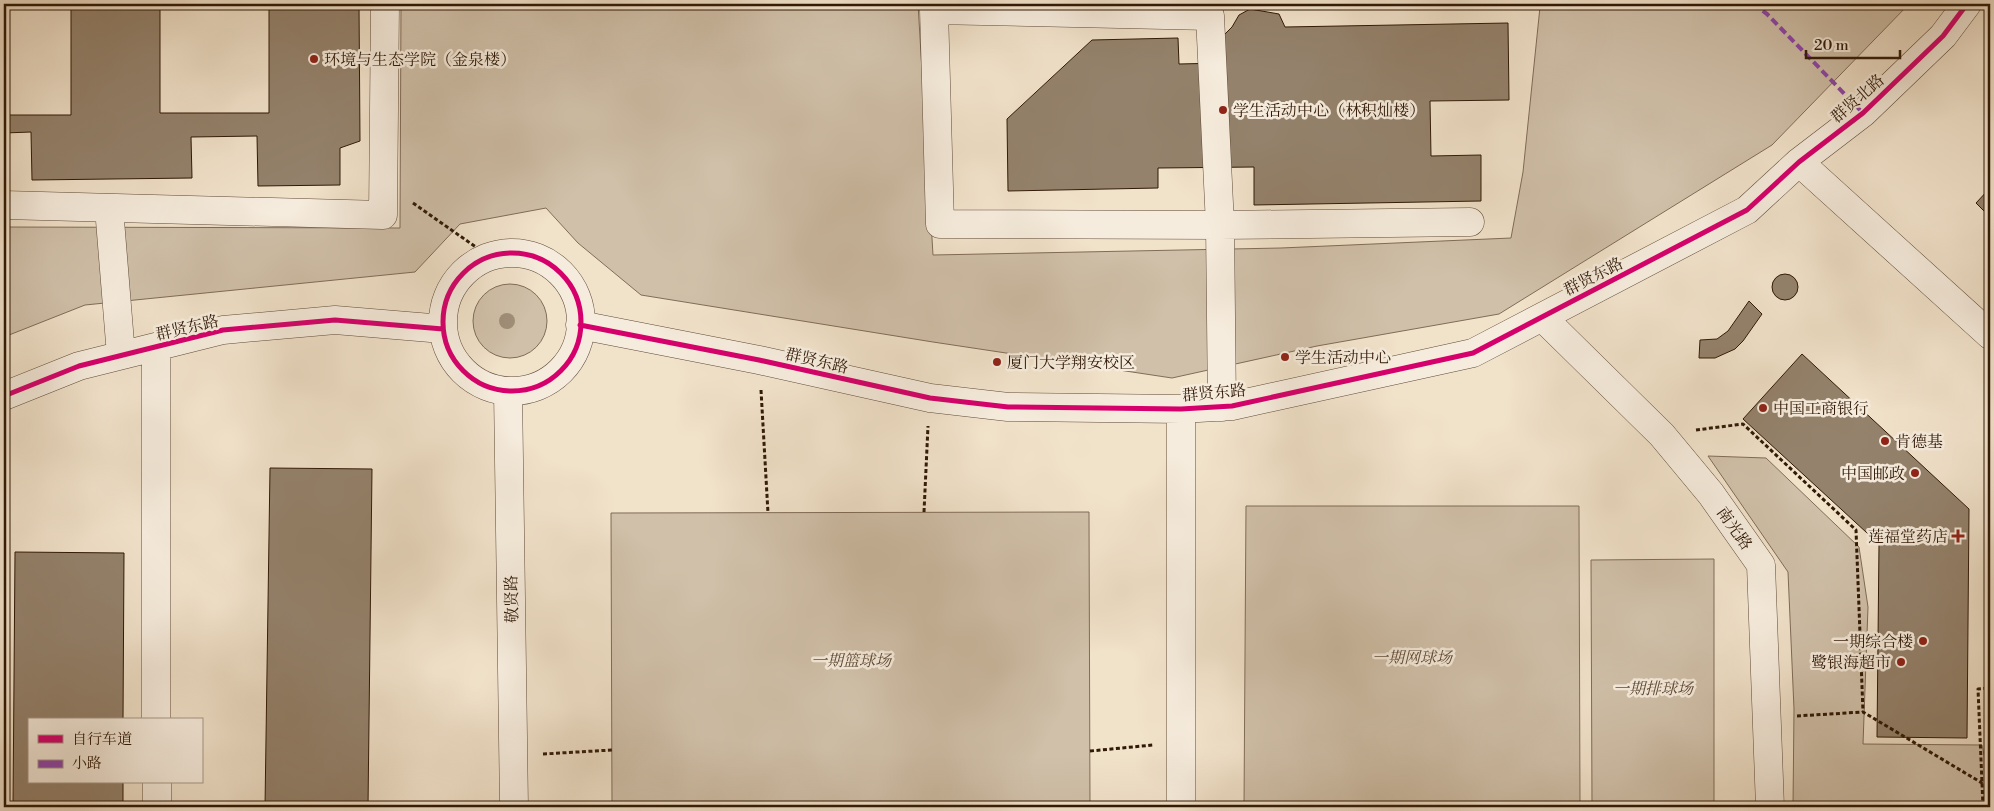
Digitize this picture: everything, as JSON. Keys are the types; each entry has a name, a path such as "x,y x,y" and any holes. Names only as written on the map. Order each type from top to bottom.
{"street":[{"path":"4,205 383,215 385,4"},
{"name":"群贤北路","path":"1799,162 1863,113 1943,36 1967,4"},
{"path":"1222,407 1220,225 1210,16 934,10 940,224 1220,225 1470,222"},
{"path":"1799,162 1990,335"},
{"name":"群贤东路","path":"580,325 759,360 930,398 1008,407 1181,409 1222,407 1473,353 1747,210 1799,162"},
{"path":"109,208 121,355"},
{"path":"509,253 533,256 557,270 572,289 580,312 580,325 580,336 571,358 555,376 534,388 508,392 480,384 464,372 450,352 443,329 443,316 449,293 463,273 483,259 509,253"},
{"name":"南光路","path":"1542,317 1662,435 1711,494 1762,565 1770,807"},
{"name":"群贤东路","path":"4,396 79,366 223,330 335,320 443,329"},
{"path":"156,347 156,718"},
{"name":"敬贤路","path":"508,392 514,807"},
{"path":"1181,409 1181,807"},
{"path":"156,784 157,807"}],"path":[{"path":"384,182 490,257"},
{"path":"759,360 768,513"},
{"path":"924,512 930,398"},
{"path":"1662,435 1743,424 1856,530 1862,712"},
{"path":"1983,807 1978,689 1990,688"},
{"path":"1767,717 1862,712 1982,783 1990,784"},
{"path":"1090,750 1181,743"},
{"path":"514,756 612,750"}],"green space":[{"path":"401,4 918,4 933,255 1281,248 1511,238 1523,172 1540,7 1435,4 1909,4 1772,145 1499,314 1317,346 1172,378 641,295 578,243 546,208 460,224 415,272 85,305 4,337 4,227 400,228"},
{"path":"1229,4 1357,4 1357,7"},
{"path":"510,284 524,287 536,295 544,307 547,321 544,335 536,347 524,355 510,358 496,355 484,347 476,335 473,321 476,307 484,295 496,287"},
{"path":"1708,456 1766,458 1859,547 1868,607 1863,744 1982,745 1990,784 1990,807 1793,807 1794,709 1788,572"},
{"name":"一期网球场","path":"1246,506 1579,506 1580,807 1244,807"},
{"name":"一期篮球场","path":"1089,512 1090,807 612,807 611,513"},
{"name":"一期排球场","path":"1714,559 1714,807 1592,807 1591,560"}],"building":[{"name":"环境与生态学院（金泉楼）","path":"71,4 160,4 160,113 269,113 269,4 359,4 360,141 340,148 340,185 258,186 257,136 191,137 192,178 32,180 31,132 4,133 4,115 71,115"},
{"name":"学生活动中心（林积灿楼）","path":"1250,9 1279,14 1285,27 1508,23 1509,100 1430,101 1431,156 1481,155 1481,201 1254,205 1254,167 1158,168 1158,188 1008,191 1007,119 1092,40 1178,38 1179,64 1222,63 1222,37 1232,27 1239,15"},
{"path":"1990,188 1990,217 1976,203"},
{"path":"1785,274 1794,278 1798,287 1794,296 1785,300 1776,296 1772,287 1776,278"},
{"path":"1749,301 1762,314 1743,341 1735,349 1715,358 1699,358 1700,340 1717,339 1728,331"},
{"name":"一期综合楼","path":"1802,354 1969,509 1967,738 1877,737 1879,544 1743,419"},
{"path":"270,468 372,469 368,807 265,807"},
{"path":"15,552 124,553 123,718 28,718 28,784 123,784 123,807 13,807"},
{"path":"4,760 7,760 7,793 4,793"}],"marked path":[{"path":"1753,4 1767,14 1863,113"}],"cycle path":[{"path":"580,325 759,360 930,398 1008,407 1181,409 1232,406 1473,353 1747,210 1799,162 1863,113 1943,36 1967,4"},
{"path":"512,253 538,259 550,265 560,274 569,284 575,296 581,322 575,348 569,360 560,370 550,379 538,385 512,391 486,385 474,379 464,370 455,360 449,348 443,322 449,296 455,284 464,274 474,265 486,259 512,253"},
{"path":"4,396 79,366 223,330 335,320 443,329"}],"place":[{"name":"环境与生态学院（金泉楼）","path":"314,59"},
{"name":"学生活动中心（林积灿楼）","path":"1223,110"},
{"name":"学生活动中心","path":"1285,357"},
{"name":"厦门大学翔安校区","path":"997,362"},
{"name":"中国工商银行","path":"1763,408"},
{"name":"肯德基","path":"1885,441"},
{"name":"中国邮政","path":"1915,473"},
{"name":"莲福堂药店","path":"1958,536"},
{"name":"一期综合楼","path":"1923,641"},
{"name":"鹭银海超市","path":"1901,662"}]}
